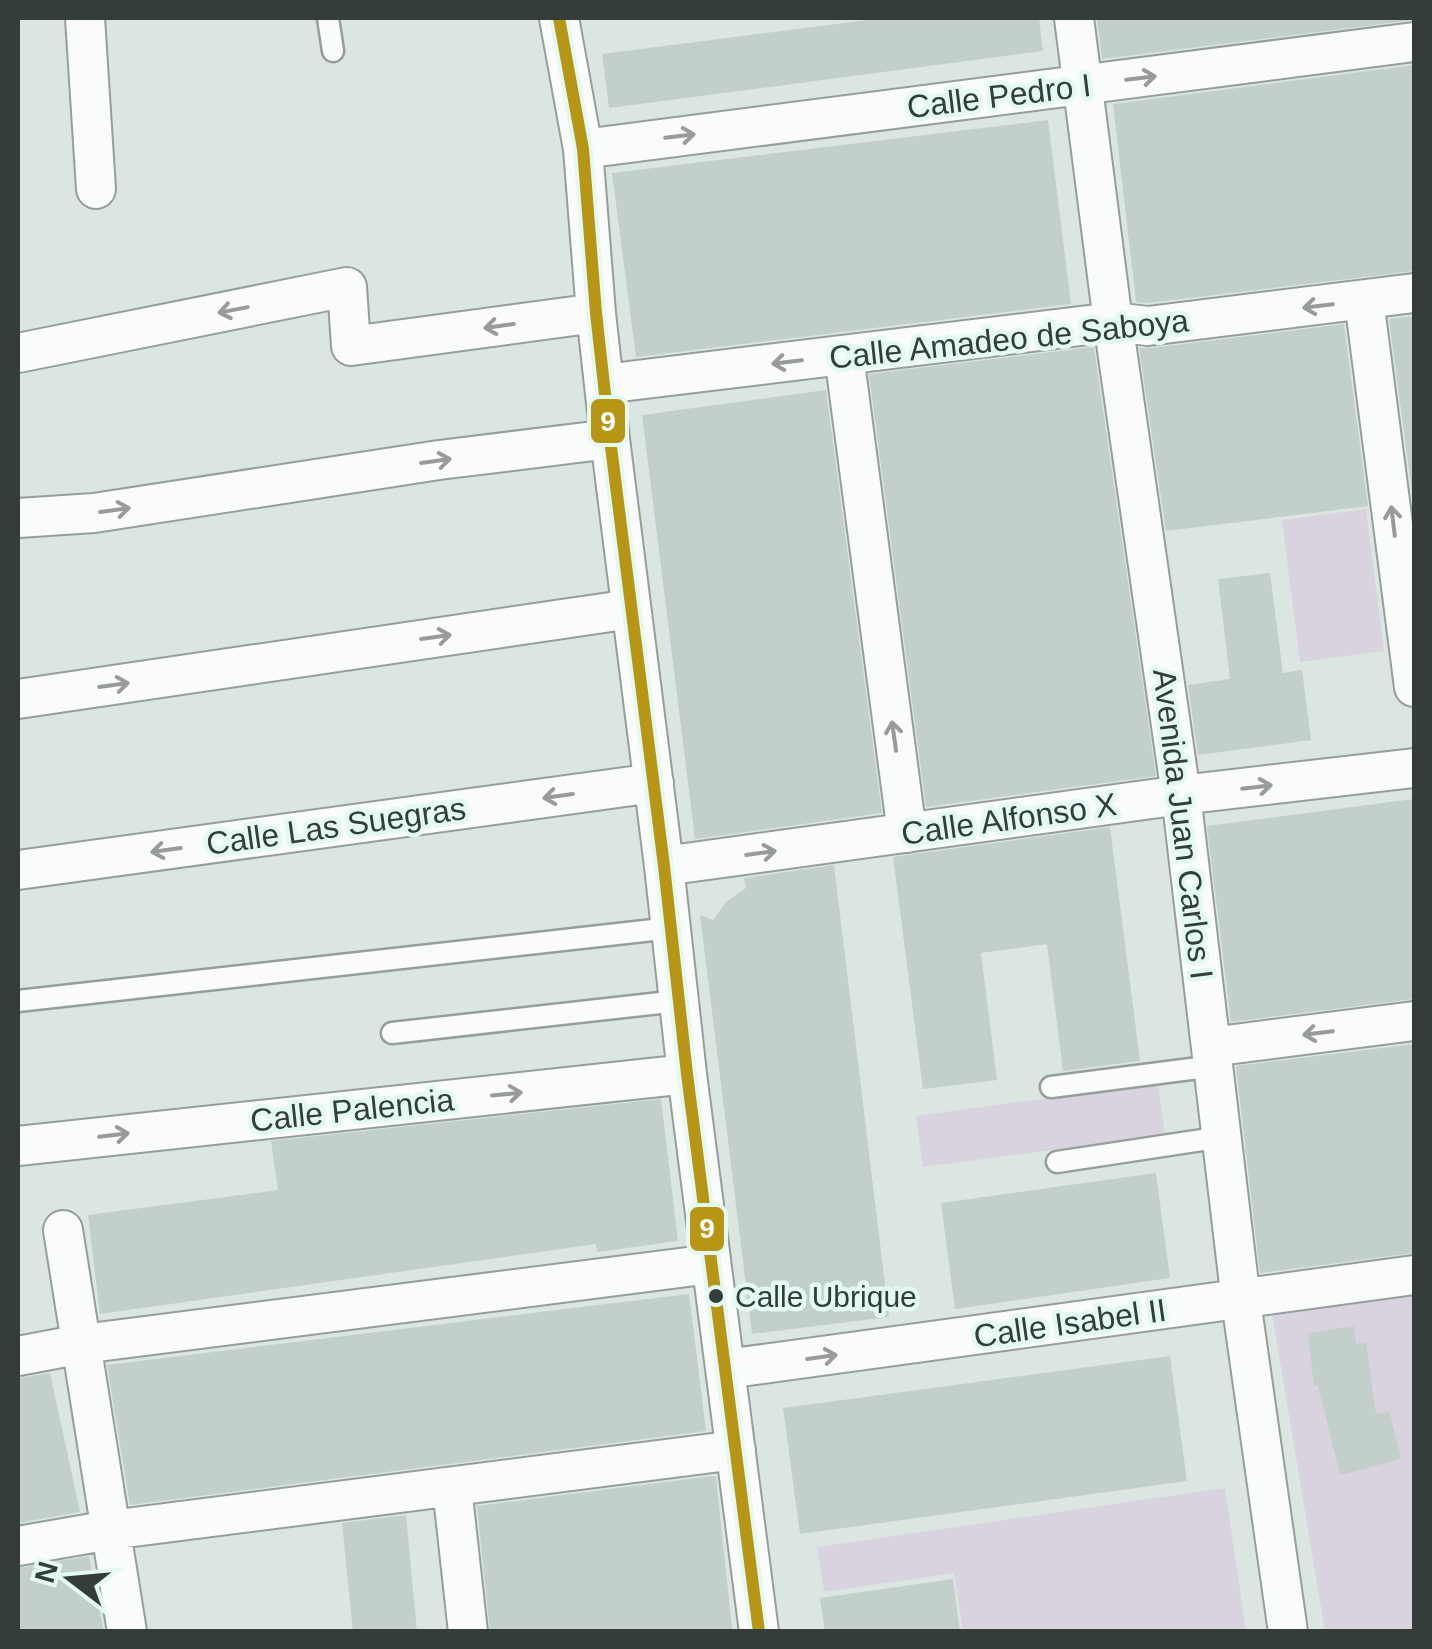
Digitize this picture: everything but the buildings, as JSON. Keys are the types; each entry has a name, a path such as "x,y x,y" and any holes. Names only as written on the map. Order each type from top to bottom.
{"street":[{"path":"84,18 96,190"},
{"path":"560,18 584,148 610,440 759,1632"},
{"name":"Avenida Juan Carlos I","path":"1074,18 1180,796 1241,1301 1288,1632"},
{"name":"Calle Pedro I","path":"584,148 1414,42"},
{"path":"18,353 347,287 352,346 596,312"},
{"name":"Calle Amadeo de Saboya","path":"604,384 1113,322 1148,326 1414,293"},
{"path":"1364,300 1414,687"},
{"path":"844,355 907,833"},
{"path":"18,518 94,513 439,460 610,440"},
{"path":"18,699 631,609"},
{"name":"Calle Alfonso X","path":"664,866 1414,768"},
{"name":"Calle Las Suegras","path":"18,870 654,783"},
{"path":"1212,1056 1414,1020"},
{"name":"Calle Palencia","path":"18,1146 687,1074"},
{"path":"63,1230 127,1632"},
{"path":"18,1356 82,1344 711,1264"},
{"name":"Calle Isabel II","path":"726,1370 1413,1280"},
{"path":"18,1546 110,1530 736,1450"},
{"path":"452,1486 468,1632"}],"lane":[{"path":"328,18 333,51"},
{"path":"18,1001 672,928"},
{"path":"392,1033 678,1000"},
{"path":"1051,1087 1212,1056"},
{"path":"1057,1162 1222,1137"}],"shaded area":[{"path":"1366,509 1384,651 1300,662 1282,520"},
{"path":"1158,1083 1165,1135 923,1167 916,1116"},
{"path":"1414,1292 1414,1631 1325,1631 1272,1312"},
{"path":"1225,1488 1246,1631 963,1631 954,1573 824,1592 817,1547"}],"transit line":[{"name":"9","path":"559,18 583,149 610,439 759,1632"}],"place":[{"name":"Calle Ubrique","path":"716,1296"}]}
